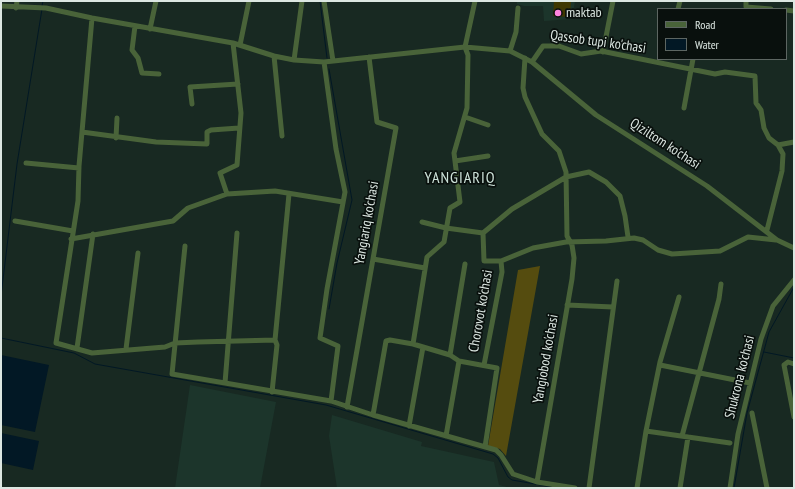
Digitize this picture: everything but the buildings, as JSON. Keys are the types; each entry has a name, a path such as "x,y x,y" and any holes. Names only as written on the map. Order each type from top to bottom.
{"street":[{"path":"16,8 17,1"},
{"path":"150,29 156,1"},
{"path":"240,45 250,1"},
{"path":"294,60 302,1"},
{"path":"324,1 333,61"},
{"path":"413,344 427,257 444,242 450,208 460,202 455,161 456,145 467,108 468,55 465,47 475,1"},
{"path":"603,52 613,1"},
{"path":"746,4 766,8"},
{"path":"1,6 16,8 46,8 150,29 234,43 274,56 294,60 324,62 465,47 510,50 516,32 518,8"},
{"path":"92,18 79,168 78,200 56,343 92,353 126,349 166,347 175,344 275,340"},
{"path":"135,26 132,50 138,58 142,73 158,74"},
{"path":"227,194 220,173 237,165 239,160 241,113 234,43"},
{"name":"Qassob tupi ko'chasi","path":"532,62 543,46 559,46 581,54 603,52 668,62 715,74 725,72 755,76 756,103 762,110 764,128 769,138 778,145 783,154 782,171 767,230"},
{"name":"Qiziltom ko'chasi","path":"510,50 532,62 596,115 706,186 767,230 777,240 794,248"},
{"path":"274,56 282,136"},
{"name":"Yangiariq ko'chasi","path":"347,407 396,128 377,122 369,57"},
{"path":"525,58 523,88 525,97 542,134 559,151 566,177 569,242"},
{"path":"684,108 693,60"},
{"name":"Yangiariq ko'chasi","path":"324,62 336,149 345,192 320,338 338,346 331,401"},
{"path":"192,104 190,87 238,84"},
{"path":"465,117 488,125"},
{"path":"116,138 117,118"},
{"path":"82,132 116,138 208,144 207,132 211,130 240,128"},
{"path":"778,145 794,142"},
{"path":"455,161 488,156"},
{"path":"26,163 79,168"},
{"path":"422,222 446,228 483,233 512,209 566,177 589,172 606,182 620,196 628,237"},
{"name":"Yangiariq ko'chasi","path":"71,239 93,234 173,222 188,208 227,194 275,191 343,202"},
{"path":"272,392 277,345 275,340 289,194"},
{"path":"15,221 73,231"},
{"path":"226,383 238,233"},
{"path":"483,233 484,261 501,261 533,248 569,242 606,241 628,237 643,240 658,250 672,254 720,251 748,237 777,240"},
{"path":"77,348 93,234"},
{"name":"Yangiobod ko'chasi","path":"537,482 574,258 572,245 569,242"},
{"path":"185,246 172,374 331,401 409,426 496,450 513,474 537,482 576,488"},
{"path":"126,349 138,253"},
{"path":"373,259 425,268"},
{"name":"Chorovot ko'chasi","path":"484,365 502,272 501,261"},
{"name":"Chorovot ko'chasi","path":"450,355 465,264"},
{"name":"Shukrona ko'chasi","path":"730,488 738,434 761,339 774,306 794,280"},
{"path":"590,488 617,281"},
{"path":"680,488 685,436 698,372 719,299 721,284"},
{"path":"637,488 646,431 660,364 678,297"},
{"path":"567,305 613,307"},
{"path":"373,415 386,341 390,340 413,344 450,355 460,361 498,368 485,447"},
{"path":"409,426 423,347"},
{"name":"Chorovot ko'chasi","path":"446,436 460,361"},
{"path":"794,364 788,362 784,365 794,417"},
{"path":"660,364 750,383"},
{"name":"Shukrona ko'chasi","path":"752,413 767,488"},
{"path":"646,431 730,443"}],"shaded area":[{"name":"maktab","path":"517,1 575,1 572,19 544,21 543,6 524,6 517,4"},
{"path":"554,1 571,1 570,17 553,16"},
{"path":"540,266 506,456 500,449 488,446 518,270"},
{"path":"190,385 276,402 260,488 175,488"},
{"path":"332,415 422,442 421,446 494,462 499,485 511,488 337,488 329,436"}],"water":[{"path":"1,355 49,365 35,432 1,425"},
{"path":"1,433 39,441 33,470 1,463"}],"waterway":[{"path":"42,6 43,1"},
{"path":"320,1 327,58"},
{"path":"1,296 17,164 42,9"},
{"path":"329,69 352,200 337,263 329,309"},
{"path":"734,488 747,413 769,332 794,287"},
{"path":"1,338 74,353 95,364 326,405 493,454 498,458 508,477 512,480 558,488"},
{"path":"764,352 794,358"}],"place":[{"name":"maktab","path":"558,13"}],"district":[{"name":"YANGIARIQ","path":"460,178"}]}
